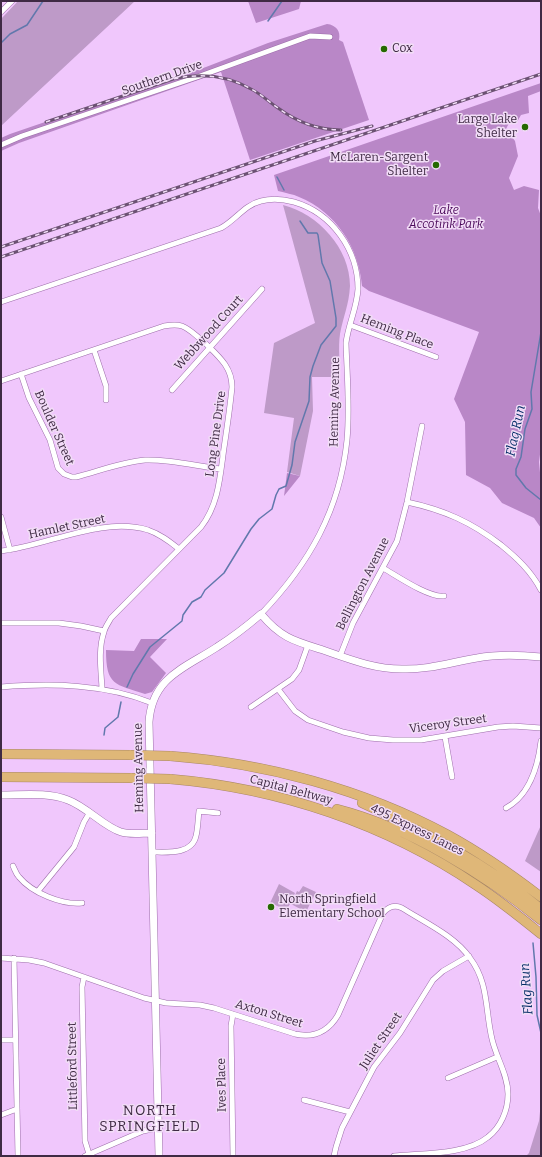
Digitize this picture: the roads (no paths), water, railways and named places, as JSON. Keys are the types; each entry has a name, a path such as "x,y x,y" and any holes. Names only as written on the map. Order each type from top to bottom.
{"highway":[{"name":"Capital Beltway","path":"1,754 170,756 239,764 297,778 342,791 425,823 484,856 541,897"},
{"name":"Capital Beltway","path":"1,777 170,779 214,784 267,794 333,813 406,844 435,860 476,885 506,906 541,934"},
{"name":"495 Express Lanes","path":"297,778 360,802 451,847 501,878 541,909"},
{"name":"495 Express Lanes","path":"267,794 355,814 408,836 474,871 541,920"}],"street":[{"path":"1,12 12,1"},
{"name":"Southern Drive","path":"1,145 22,136 310,36 330,36"},
{"name":"Heming Avenue","path":"1,302 221,228 232,221 244,209 254,203 275,199 297,203 319,215 337,231 349,249 356,271 358,290 346,343 347,439 343,468 336,495 322,530 306,560 285,588 261,614 226,642 172,674 162,686 152,703 149,722 159,1156"},
{"name":"Webbwood Court","path":"172,390 262,289"},
{"name":"Long Pine Drive","path":"1,381 164,326 172,325 181,326 188,329 210,348 225,364 230,373 232,382 221,469 217,495 210,514 201,527 116,612 104,631 101,653 102,688"},
{"name":"Heming Place","path":"350,325 436,357"},
{"path":"94,350 106,386 106,400"},
{"name":"Boulder Street","path":"21,374 29,398 50,440 58,468 68,476 76,477 146,460 221,469"},
{"name":"Bellington Avenue","path":"340,656 353,623 397,541 407,502 422,426"},
{"path":"407,502 449,514 481,530 523,564 530,572 541,590"},
{"path":"1,517 10,550"},
{"name":"Hamlet Street","path":"1,551 86,530 124,527 139,528 153,532 168,540 179,549"},
{"path":"383,568 428,593 439,597 444,596"},
{"path":"261,614 281,634 308,645 373,666 403,670 429,668 464,660 495,656 518,655 541,657"},
{"path":"1,623 65,624 104,631"},
{"path":"251,707 297,674 301,667 308,645"},
{"path":"1,687 32,685 102,688 152,703"},
{"name":"Viceroy Street","path":"278,689 290,705 302,716 314,722 343,732 369,738 420,740 498,727 513,726 541,728"},
{"path":"445,737 452,777"},
{"path":"506,808 518,800 532,778 538,762 541,741"},
{"path":"1,795 41,795 62,798 76,803 120,832 152,833"},
{"path":"152,852 176,852 187,848 196,838 200,811 218,813"},
{"path":"38,891 74,847 84,822 90,812"},
{"path":"13,866 17,874 24,882 38,891 66,903 82,903"},
{"name":"Axton Street","path":"1,958 14,958 44,963 139,997 156,1001 200,1005 300,1035 314,1035 323,1031 332,1024 338,1015 382,913 391,906 402,908 457,944 476,965 484,984 490,1028 497,1057 506,1083 507,1099 506,1110 501,1120 490,1135 482,1142 466,1149 394,1156"},
{"name":"Juliet Street","path":"334,1156 338,1138 374,1067 400,1033 433,980 443,971 469,956"},
{"path":"14,958 18,1156"},
{"name":"Littleford Street","path":"84,977 82,987 85,1141 87,1155"},
{"name":"Ives Place","path":"233,1014 231,1026 233,1156"},
{"path":"1,1040 15,1040"},
{"path":"448,1078 497,1057"},
{"path":"304,1100 350,1112"},
{"path":"1,1115 17,1109"},
{"path":"87,1155 143,1131 158,1128"}],"waterway":[{"path":"1,43 10,34 27,25 43,1"},
{"path":"268,21 282,1"},
{"path":"277,177 284,190"},
{"path":"127,687 133,674 150,647 182,621 183,615 192,602 201,597 205,590 224,573 251,529 259,519 272,509 279,489 286,486 292,465 295,442 309,401 310,377 313,366 321,345 336,326 330,281 322,263 318,235 317,233 308,233 300,221"},
{"name":"Flag Run","path":"541,332 531,392 532,409 525,429 521,457 516,469 516,475 526,488 541,500"},
{"path":"104,735 105,728 118,717 121,702"},
{"name":"Flag Run","path":"533,943 537,1015 541,1033"}],"railway":[{"path":"1,257 541,74"},
{"path":"46,122 173,79 193,76 213,76 242,84 258,93 285,113 300,121 324,129 341,130"},
{"path":"1,247 315,141 372,126"}],"place":[{"name":"Cox","path":"384,49"},
{"name":"Large Lake Shelter","path":"525,127"},
{"name":"McLaren-Sargent Shelter","path":"436,165"},
{"name":"North Springfield Elementary School","path":"271,907"}],"district":[{"name":"NORTH SPRINGFIELD","path":"150,1120"}],"park label":[{"name":"Lake Accotink Park","path":"446,218"}]}
